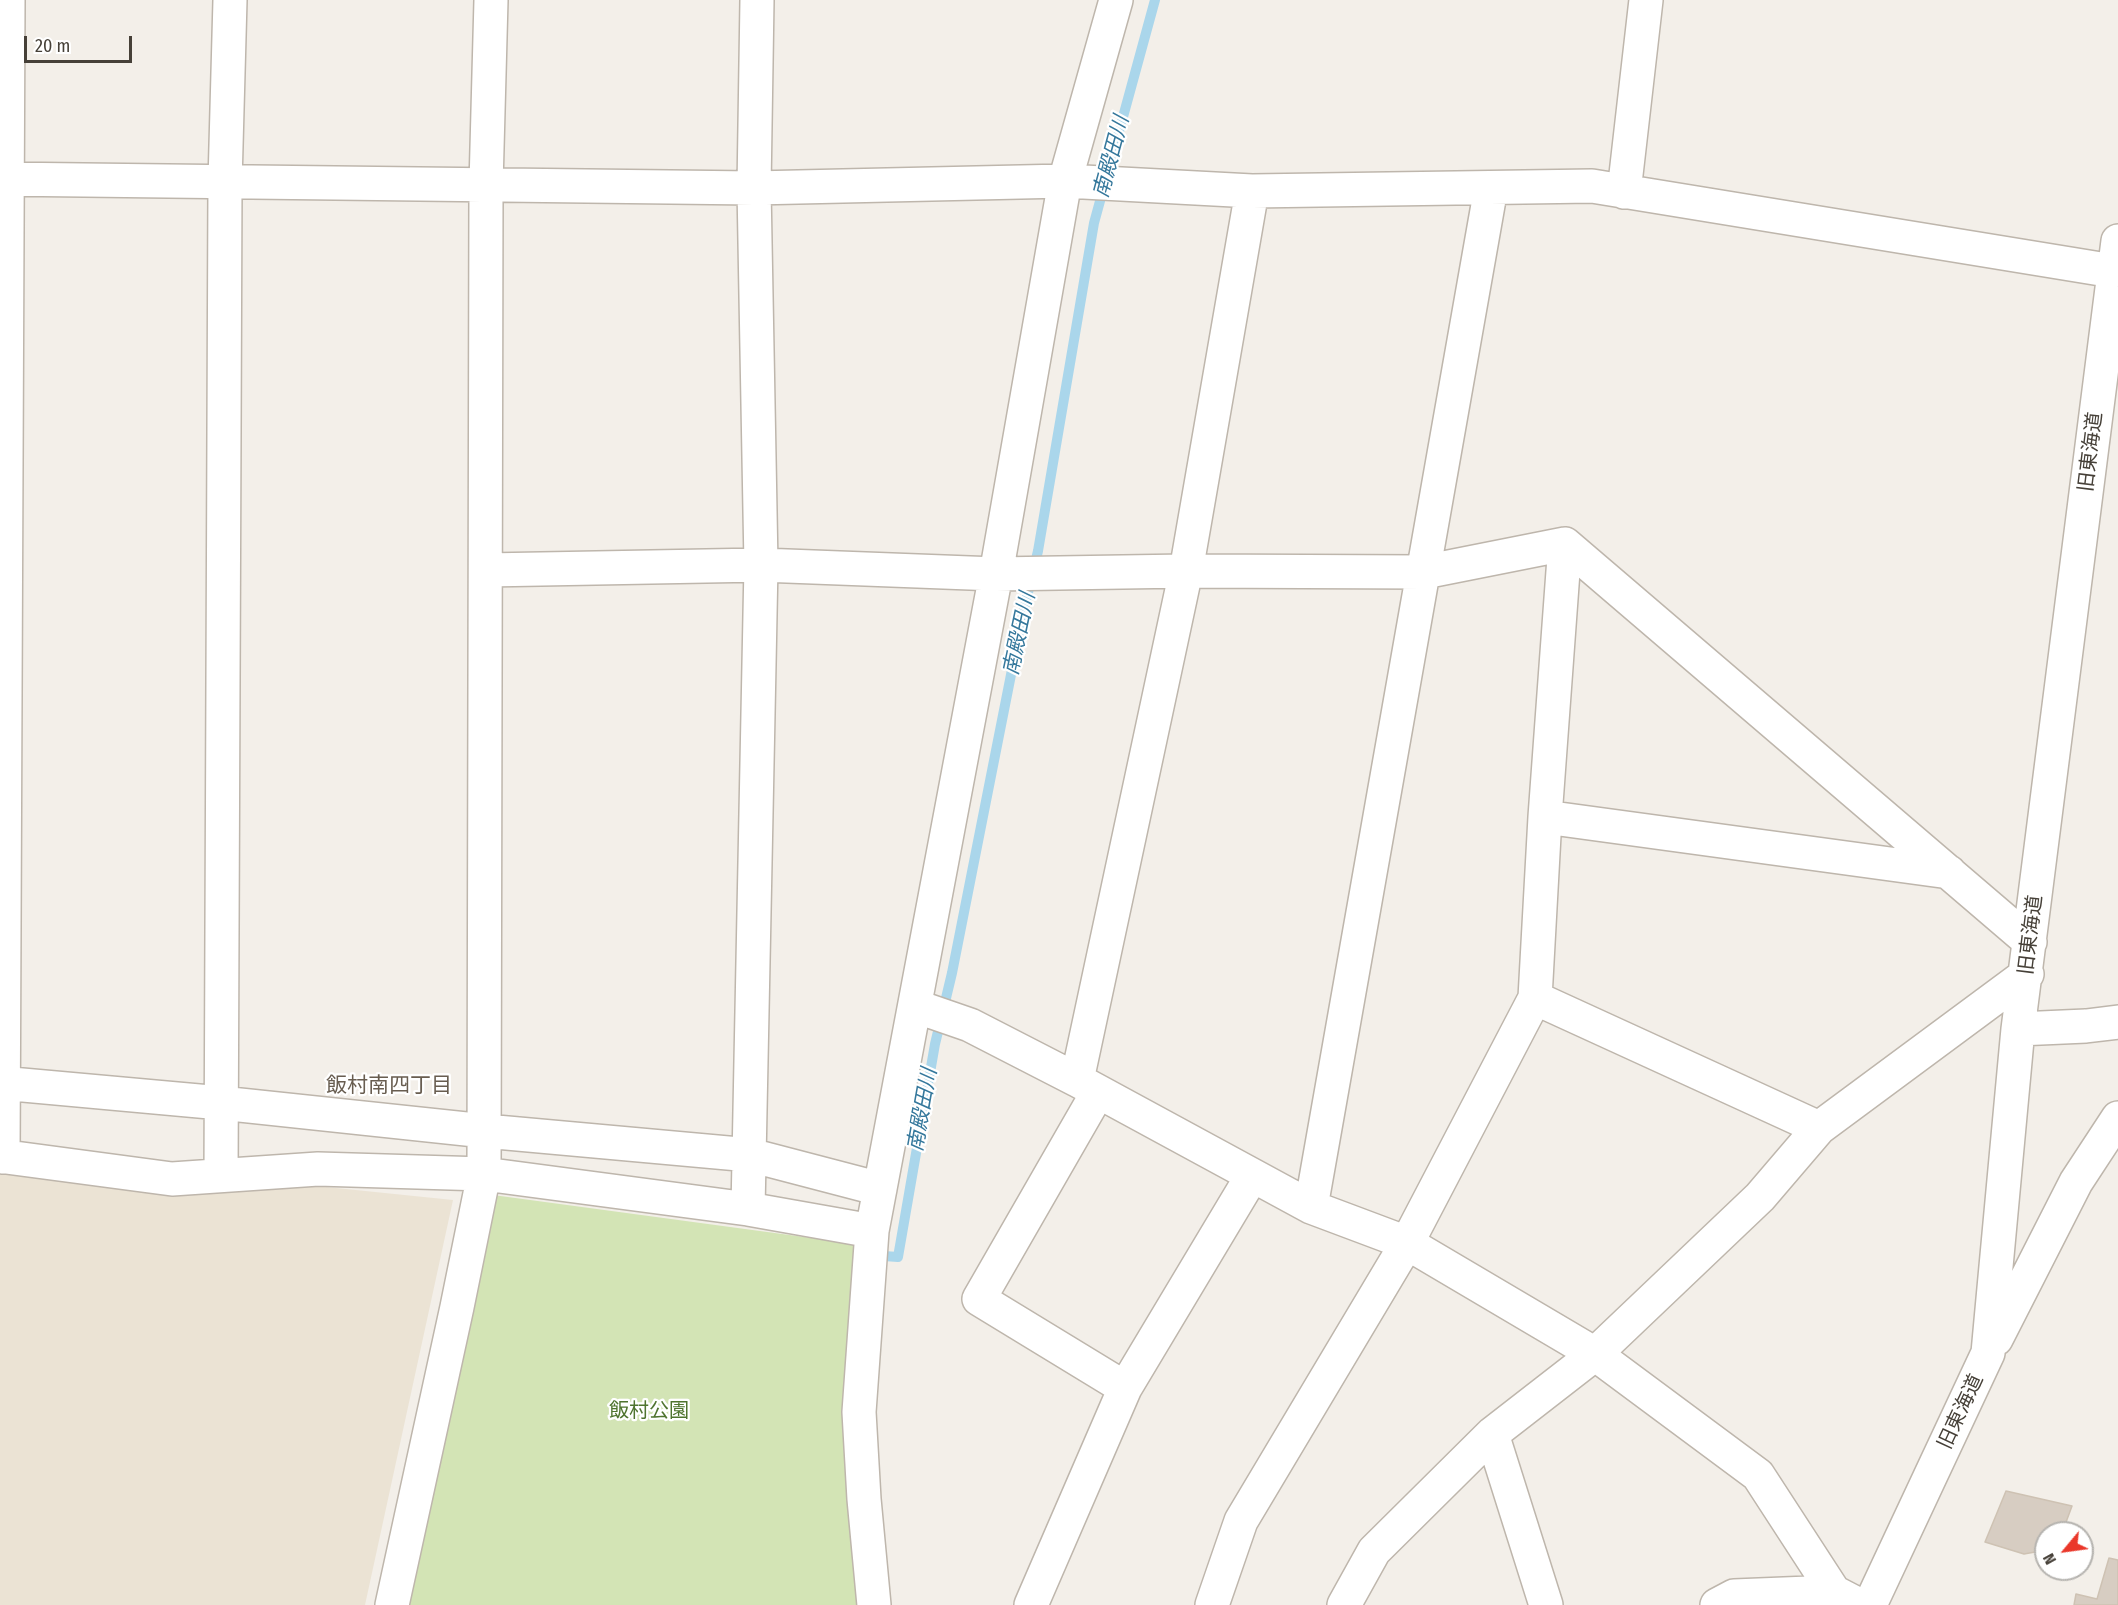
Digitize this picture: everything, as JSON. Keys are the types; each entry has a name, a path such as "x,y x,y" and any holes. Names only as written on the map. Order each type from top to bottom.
{"street":[{"path":"8,0 3,179 2,1157 172,1179 318,1169 484,1174 748,1209 872,1231"},
{"path":"221,1175 225,182 230,0"},
{"path":"392,1605 458,1307 484,1174 486,185 491,0"},
{"path":"748,1209 761,565 754,188 756,0"},
{"path":"874,1605 864,1499 860,1412 872,1231 920,1008 1004,574 1074,182 1116,0"},
{"path":"1624,192 1646,0"},
{"path":"3,179 754,188 1074,182 1252,191 1592,186 2116,256"},
{"path":"1311,1207 1491,188"},
{"path":"1125,1388 979,1299 1088,1086 1186,571 1252,191"},
{"name":"旧東海道","path":"1870,1605 1988,1353 2019,1029 2116,256"},
{"path":"486,570 761,565 1004,574 1186,571 1424,572 1565,544"},
{"path":"1212,1605 1241,1521 1407,1243 1535,998 1545,817 1565,544"},
{"path":"1565,544 2030,942"},
{"path":"1545,817 1949,872"},
{"path":"1344,1605 1374,1551 1492,1434 1595,1354 1760,1197 1819,1128 2026,975"},
{"path":"1535,998 1819,1128"},
{"path":"920,1008 959,1021 1088,1086 1311,1207 1407,1243 1595,1354 1758,1474 1846,1599"},
{"path":"2019,1029 2118,1022"},
{"path":"2,1083 221,1102 484,1131 750,1155 880,1189"},
{"path":"1988,1353 2076,1182 2118,1118"},
{"path":"1031,1605 1125,1388 1252,1176"},
{"path":"1492,1434 1546,1605"},
{"path":"1717,1605 1734,1596 1846,1599"}],"shaded area":[{"path":"0,1171 163,1195 297,1184 453,1200 365,1605 0,1605"}],"green space":[{"name":"飯村公園","path":"493,1195 871,1246 858,1605 405,1605"}],"building":[{"path":"2006,1491 2072,1506 2066,1521 2034,1521 2034,1552 2024,1554 1985,1542"},
{"path":"2109,1558 2118,1560 2118,1605 2074,1605 2076,1594 2097,1599"}],"waterway":[{"name":"南殿田川","path":"884,1256 898,1257 935,1044 952,973 1024,609 1038,551 1094,223 1155,0"}],"district":[{"name":"飯村南四丁目","path":"389,1086"}]}
